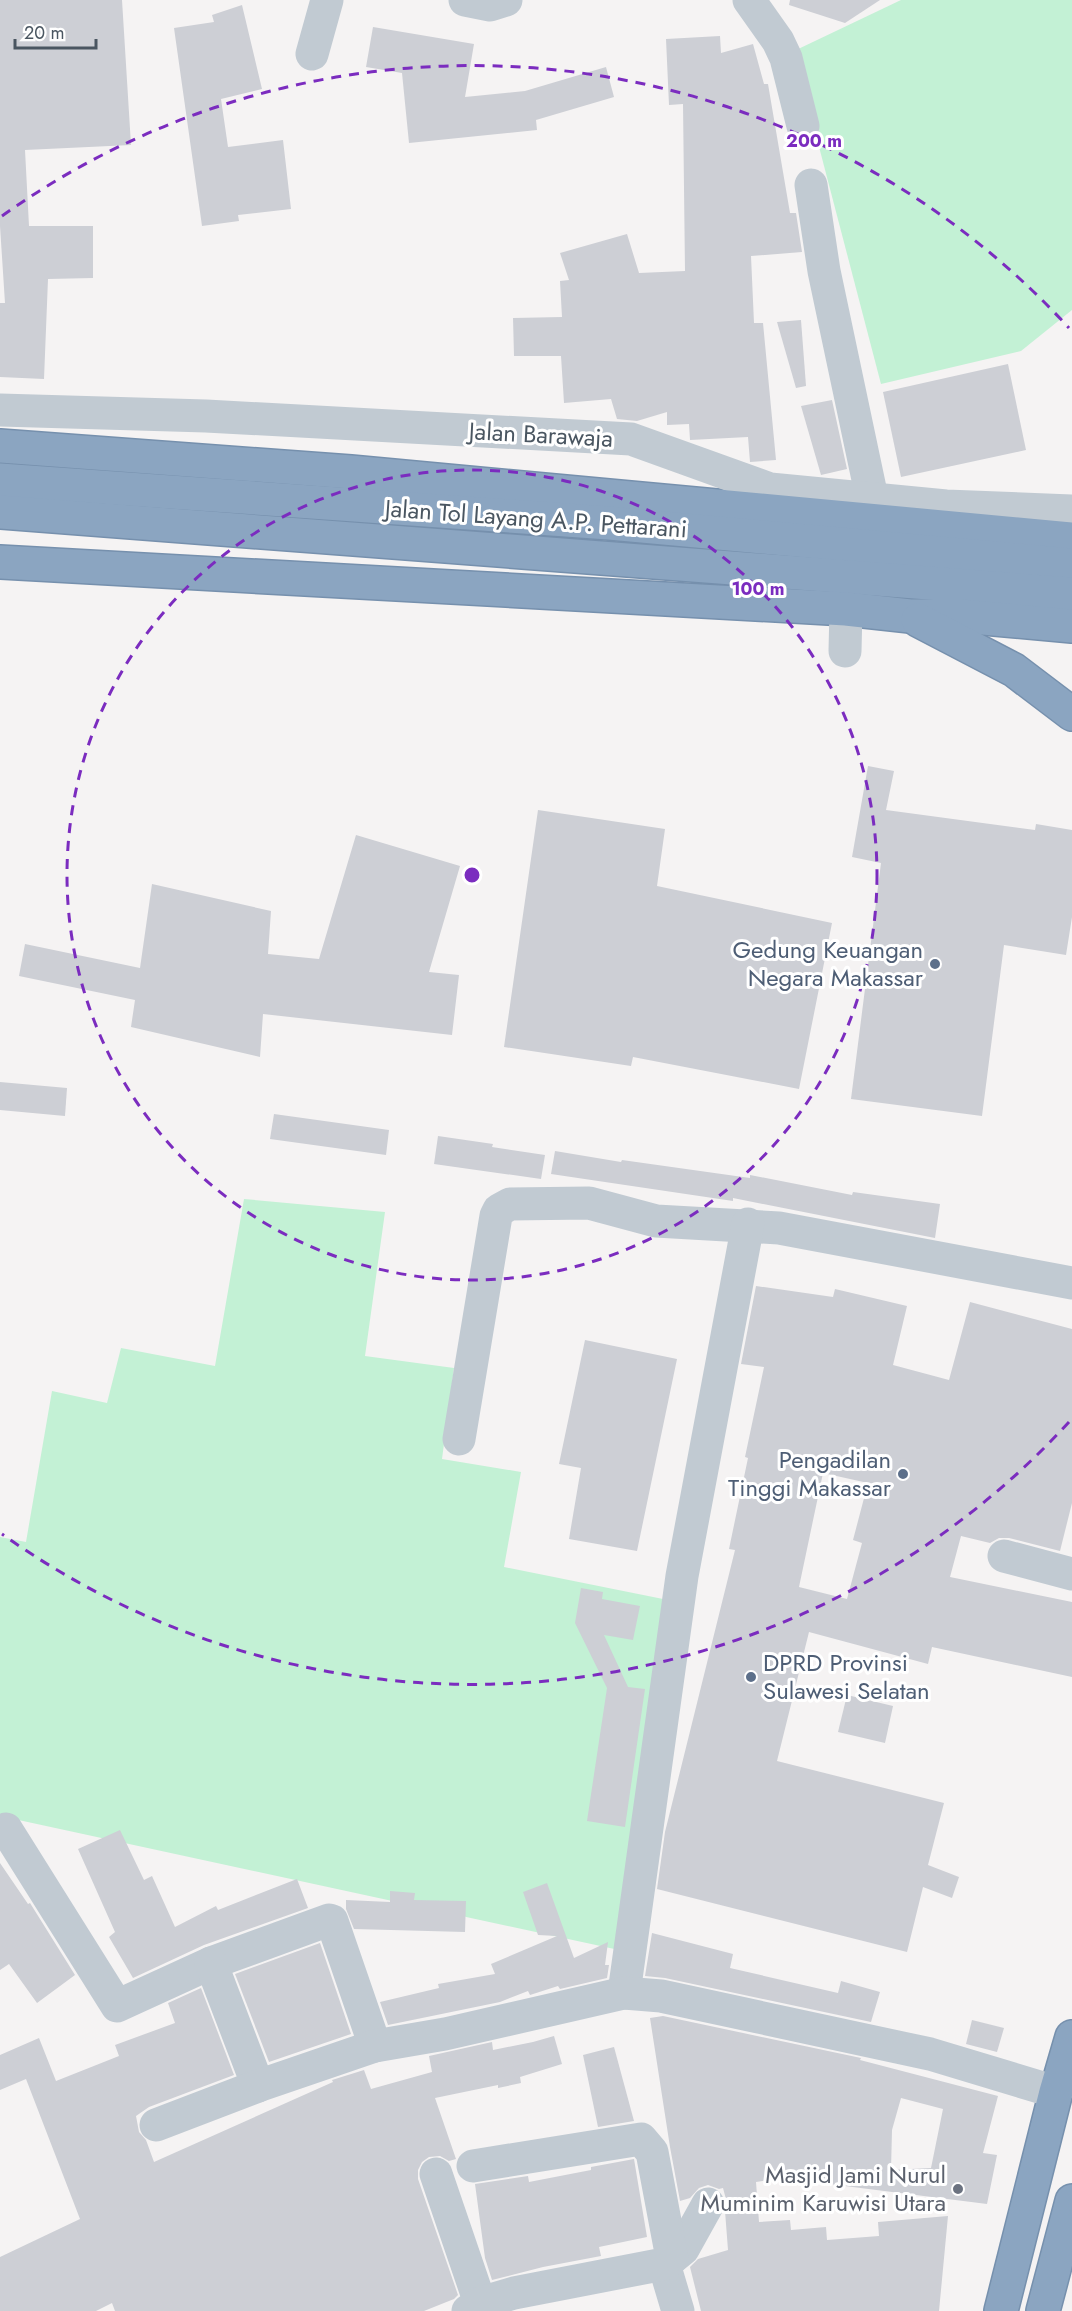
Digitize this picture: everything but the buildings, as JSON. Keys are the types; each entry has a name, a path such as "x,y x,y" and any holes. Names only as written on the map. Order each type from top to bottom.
{"highway":[{"path":"0,446 351,472 1072,539"},
{"name":"Jalan Tol Layang A.P. Pettarani","path":"0,480 609,523 1072,565"},
{"name":"Jalan Tol Layang A.P. Pettarani","path":"0,512 1072,594"},
{"path":"0,562 846,609 910,616 961,616 1072,626"},
{"path":"910,616 1014,670 1072,714"},
{"path":"1001,2311 1072,2037"},
{"path":"1043,2311 1072,2201"}],"street":[{"path":"312,54 327,0"},
{"path":"465,0 490,5 506,0"},
{"path":"749,0 778,40 786,58 803,126"},
{"path":"811,185 824,271 872,498"},
{"name":"Jalan Barawaja","path":"0,410 206,416 631,439 770,489 946,506 1072,511"},
{"path":"845,651 846,609"},
{"path":"459,1439 496,1216 503,1206 533,1202 589,1203 656,1221 748,1224 779,1228 1072,1283"},
{"path":"624,1993 682,1576 748,1224"},
{"path":"1004,1556 1072,1574"},
{"path":"6,1829 117,2006 211,1963 325,1921 332,1921 375,2046"},
{"path":"211,1963 258,2086"},
{"path":"156,2125 258,2086 375,2046 446,2034 624,1993 661,1996 930,2054 1056,2092"},
{"path":"472,2166 641,2139 652,2152 678,2311"},
{"path":"436,2174 474,2307 514,2293 668,2261 683,2249 708,2204"}],"green space":[{"path":"901,0 1072,0 1072,310 1021,351 881,384 794,51"},
{"path":"244,1199 385,1212 365,1356 454,1368 442,1459 521,1472 504,1567 668,1600 619,1950 0,1816 0,1537 26,1542 52,1391 107,1403 121,1348 215,1366"}],"place":[{"name":"Gedung Keuangan Negara Makassar","path":"935,964"},
{"name":"Pengadilan Tinggi Makassar","path":"903,1474"},
{"name":"DPRD Provinsi Sulawesi Selatan","path":"751,1677"},
{"name":"Masjid Jami Nurul Muminim Karuwisi Utara","path":"958,2189"}]}
